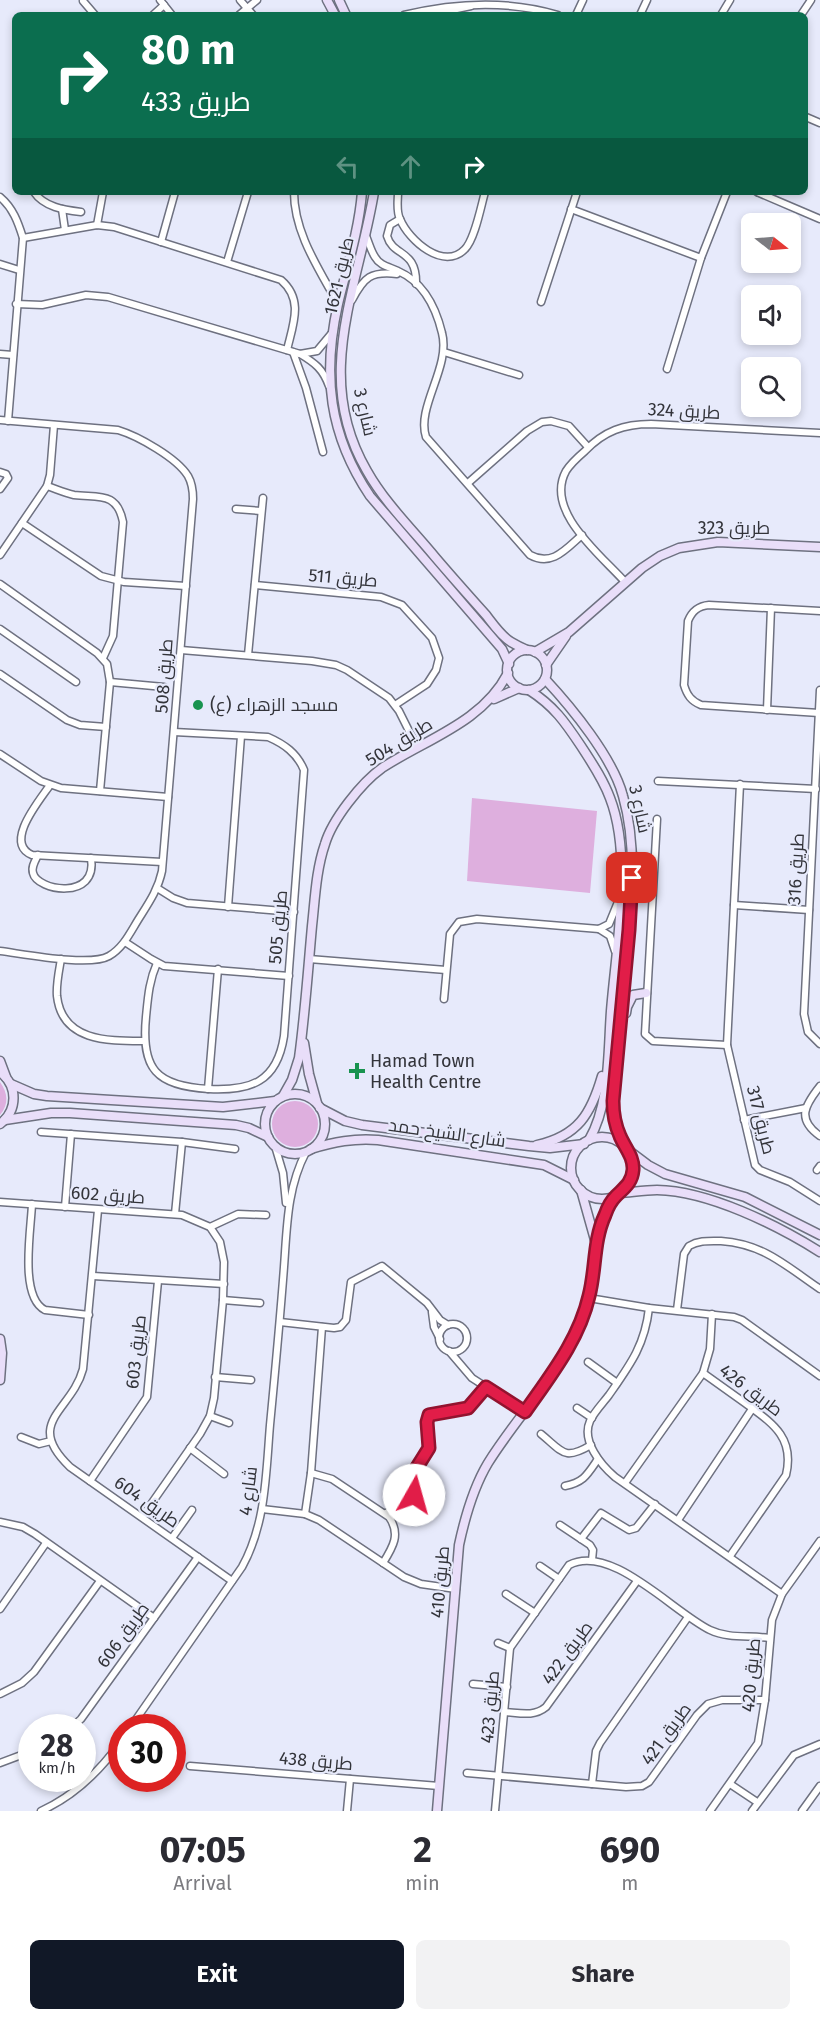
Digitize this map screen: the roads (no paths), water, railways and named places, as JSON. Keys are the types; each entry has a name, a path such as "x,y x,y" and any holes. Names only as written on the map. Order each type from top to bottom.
{"street":[{"path":"240,0 250,12"},
{"path":"242,12 257,0"},
{"path":"530,9 531,0"},
{"path":"439,12 473,3"},
{"path":"418,12 473,3 544,12"},
{"path":"36,195 39,199 62,210 81,212"},
{"path":"97,225 102,195"},
{"path":"161,242 174,195"},
{"path":"227,262 247,195"},
{"path":"294,195 302,236 338,304"},
{"name":"طريق 1621","path":"329,361 338,304 354,239 361,195"},
{"name":"طريق 1621","path":"340,368 342,337 373,195"},
{"path":"398,195 397,207 400,219 418,243 440,256 455,256 468,247 484,195"},
{"path":"541,302 576,195"},
{"path":"667,369 701,258 726,195"},
{"path":"764,195 820,219"},
{"path":"0,196 9,205 23,238 8,421"},
{"path":"571,209 701,258"},
{"path":"62,210 65,230"},
{"path":"400,219 390,225 387,236 392,245 410,259 414,267 416,284"},
{"path":"23,238 97,225 120,228 281,280 288,286 296,303 293,352 306,388 323,452"},
{"path":"365,235 375,258 384,266 409,277 431,303 443,336 444,352 424,422 426,437 530,555 545,560 555,558 582,535"},
{"path":"0,264 19,270"},
{"path":"348,309 361,283 369,276 382,272 409,277"},
{"name":"شارع 3","path":"16,304 42,305 79,296 101,295 293,352 320,367 330,390"},
{"path":"293,352 316,351 333,333"},
{"path":"444,352 519,375"},
{"path":"0,354 13,355"},
{"name":"شارع 3","path":"329,361 330,390 337,428 345,450 366,490 502,649 508,669"},
{"name":"شارع 3","path":"340,368 348,424 367,471 380,490 500,632 509,641 531,651"},
{"name":"طريق 508","path":"0,420 127,433 145,442 183,470 189,477 193,492 174,732 158,888 125,942 116,951 100,960 61,959 0,951"},
{"path":"468,483 527,431 542,422 561,422 569,426 588,447"},
{"path":"0,555 47,486 50,476 54,424"},
{"name":"طريق 324","path":"625,582 565,513 561,492 566,471 588,447 605,434 635,424 820,433"},
{"path":"0,472 8,477 0,489"},
{"path":"47,486 70,494 100,496 109,499 121,512 123,522 114,636 103,658"},
{"path":"248,655 263,498"},
{"path":"236,509 261,511"},
{"path":"22,523 93,572 118,581 186,586"},
{"name":"طريق 323","path":"546,665 569,632 625,582 660,556 679,548 702,543 820,547"},
{"path":"0,584 103,658 110,672 100,791"},
{"name":"طريق 511","path":"255,585 381,597 402,605 432,638 438,658 436,670 427,684 395,705"},
{"path":"819,713 701,705 693,702 684,685 687,626 689,617 696,609 709,605 820,611"},
{"path":"767,710 771,608"},
{"path":"0,629 76,682"},
{"name":"طريق 323","path":"531,651 569,632"},
{"path":"181,650 336,665 358,675 382,692 395,705 417,747"},
{"path":"531,651 542,657 546,665 545,679 538,687 529,690 519,688 510,679 508,669 514,656 531,651"},
{"name":"طريق 504","path":"488,702 495,694 508,669"},
{"path":"0,674 67,720 80,725 106,727"},
{"name":"شارع 3","path":"545,679 591,735 618,781 629,820 632,878 613,1113 626,1149"},
{"path":"110,682 164,687"},
{"name":"طريق 504","path":"279,1098 297,1068 318,874 325,843 339,816 360,789 379,770 445,733 488,702 519,688"},
{"name":"شارع 3","path":"529,690 548,703 566,723 598,772 611,798 618,829 621,854 620,895 603,1105 599,1122 587,1142"},
{"name":"طريق 316","path":"820,690 816,830 804,1014 808,1032 820,1044"},
{"name":"طريق 505","path":"157,963 149,985 144,1041 153,1068 163,1078 176,1084 231,1090 258,1082 273,1068 282,1047 304,770 295,753 276,741 259,736 174,732"},
{"path":"228,907 242,736"},
{"path":"0,754 33,776 61,788 168,797"},
{"path":"658,781 816,789"},
{"name":"طريق 317","path":"740,784 727,1045 757,1168 790,1182 820,1201"},
{"path":"50,785 24,824 21,833 24,850 30,855 162,862"},
{"path":"657,819 645,1031 649,1040 727,1045"},
{"path":"632,854 645,863 653,865"},
{"path":"38,855 32,868 34,877 39,882 54,887 83,885 90,876 91,858"},
{"path":"632,878 642,867 653,865"},
{"path":"158,888 173,898 187,903 294,912"},
{"path":"444,999 450,934 459,922 465,920 599,928 609,924 620,895"},
{"path":"734,905 809,910"},
{"path":"599,928 609,936 616,953"},
{"path":"125,942 157,963 172,967 289,976"},
{"path":"61,959 57,998 64,1017 72,1026 81,1033 105,1040 144,1041"},
{"path":"309,959 446,970"},
{"path":"208,1089 218,969"},
{"path":"617,1061 624,1040 627,1007 630,999 638,993 646,993"},
{"name":"طريق 504","path":"302,1031 309,1074 318,1105"},
{"path":"529,1146 555,1141 575,1128 585,1118 598,1090 608,1053"},
{"path":"0,1061 14,1100 11,1111 3,1122"},
{"path":"5,1078 34,1094 47,1096 223,1107 279,1098 293,1093 303,1094 318,1105 324,1119 324,1130 320,1140 309,1150 290,1154 274,1146 268,1137 265,1120 268,1109 279,1098"},
{"path":"820,1086 807,1102 804,1115 807,1126 820,1136"},
{"name":"شارع الشيخ حمد","path":"318,1105 345,1121 362,1125 550,1148 587,1142"},
{"path":"744,1120 806,1108"},
{"path":"3,1122 51,1113 70,1113 237,1125 268,1137"},
{"path":"41,1132 182,1142 235,1149"},
{"path":"65,1207 71,1134"},
{"path":"820,1235 745,1197 665,1174 648,1165 612,1139 604,1137 587,1142 574,1156 572,1164 574,1180 587,1195 602,1199 618,1194 658,1190 698,1197 737,1210 780,1229 820,1252"},
{"name":"شارع الشيخ حمد","path":"309,1150 358,1139 378,1140 544,1165 574,1180"},
{"path":"175,1214 182,1142"},
{"name":"شارع 4","path":"274,1146 286,1189 287,1219"},
{"path":"618,1194 630,1181 633,1173 633,1165 626,1149"},
{"name":"شارع 4","path":"140,1714 232,1581 256,1539 262,1509 291,1188 309,1150"},
{"name":"طريق 410","path":"581,1190 597,1246"},
{"name":"طريق 410","path":"437,1811 459,1545 470,1501 488,1463 574,1339 589,1298 597,1246 605,1214 618,1194"},
{"name":"طريق 602","path":"0,1202 175,1214 197,1220 210,1227"},
{"path":"32,1204 28,1278 31,1295 39,1308 89,1315"},
{"path":"21,1437 39,1444 51,1441 51,1424 81,1376 98,1210"},
{"path":"142,1517 210,1416 224,1284 223,1252 220,1242 210,1227 238,1214 266,1215"},
{"path":"677,1310 684,1254 689,1246 699,1241 730,1242 758,1248 820,1289"},
{"path":"280,1322 337,1328 343,1325 346,1320 351,1282 380,1267 390,1271 432,1308 440,1320 448,1325 457,1324 465,1330 467,1340 461,1349 455,1352 449,1351"},
{"path":"93,1276 224,1284"},
{"name":"طريق 603","path":"90,1481 147,1397 158,1281"},
{"path":"589,1298 650,1308 734,1317 742,1320 820,1376"},
{"path":"223,1300 260,1303"},
{"path":"432,1308 433,1323 442,1345 468,1375 525,1412"},
{"path":"650,1308 642,1343 592,1418 588,1428 591,1445 606,1469 625,1484 782,1594"},
{"name":"طريق 426","path":"625,1484 703,1372 710,1349 712,1314"},
{"path":"440,1340 441,1332 448,1325"},
{"path":"305,1514 311,1473 322,1327"},
{"path":"0,1339 2,1353 0,1380"},
{"path":"460,1365 461,1349"},
{"path":"588,1362 617,1383"},
{"name":"طريق 426","path":"703,1372 776,1426 788,1448 789,1464 786,1475 730,1556"},
{"path":"215,1377 251,1380"},
{"path":"386,1514 408,1502 414,1495 414,1472 429,1448 428,1417 434,1413 468,1408 486,1387"},
{"path":"577,1407 592,1418"},
{"path":"678,1520 752,1409"},
{"path":"210,1416 229,1423"},
{"path":"541,1434 571,1455 591,1445"},
{"name":"طريق 604","path":"51,1441 59,1456 90,1481 232,1581"},
{"path":"190,1448 224,1474"},
{"path":"565,1486 577,1484 584,1479 598,1459"},
{"path":"311,1473 332,1479 386,1514 394,1525 396,1534 392,1548 383,1563"},
{"path":"581,1539 601,1513 632,1530 655,1504"},
{"path":"262,1509 305,1514 329,1525 383,1563 415,1582 456,1589"},
{"path":"172,1538 192,1510"},
{"path":"0,1522 23,1527 154,1618"},
{"path":"560,1525 591,1548 592,1560 612,1566 709,1629 723,1634 769,1638"},
{"name":"طريق 420","path":"711,1811 758,1743 765,1700 772,1620 782,1594 820,1541"},
{"path":"0,1609 46,1543"},
{"name":"طريق 606","path":"85,1714 198,1557"},
{"name":"طريق 423","path":"495,1811 510,1648 569,1565 592,1560"},
{"path":"540,1566 559,1579"},
{"path":"0,1694 22,1683 34,1672 99,1581"},
{"name":"طريق 422","path":"505,1712 530,1714 540,1712 546,1707 637,1581"},
{"path":"506,1594 535,1613"},
{"path":"592,1784 596,1751 600,1743 688,1617"},
{"path":"498,1643 510,1648"},
{"path":"472,1684 507,1687"},
{"name":"طريق 421","path":"467,1773 626,1787 642,1786 656,1775 697,1715 708,1704 722,1700 765,1700"},
{"path":"752,1811 794,1755 820,1744"},
{"path":"0,1763 18,1756"},
{"path":"41,1811 78,1789 108,1758"},
{"name":"طريق 438","path":"190,1766 439,1786"},
{"path":"347,1811 350,1779"},
{"path":"730,1784 757,1803"},
{"path":"802,1811 820,1786"}],"place":[{"name":"مسجد الزهراء (ع)","path":"198,705"},
{"name":"Hamad Town Health Centre","path":"357,1071"}]}
